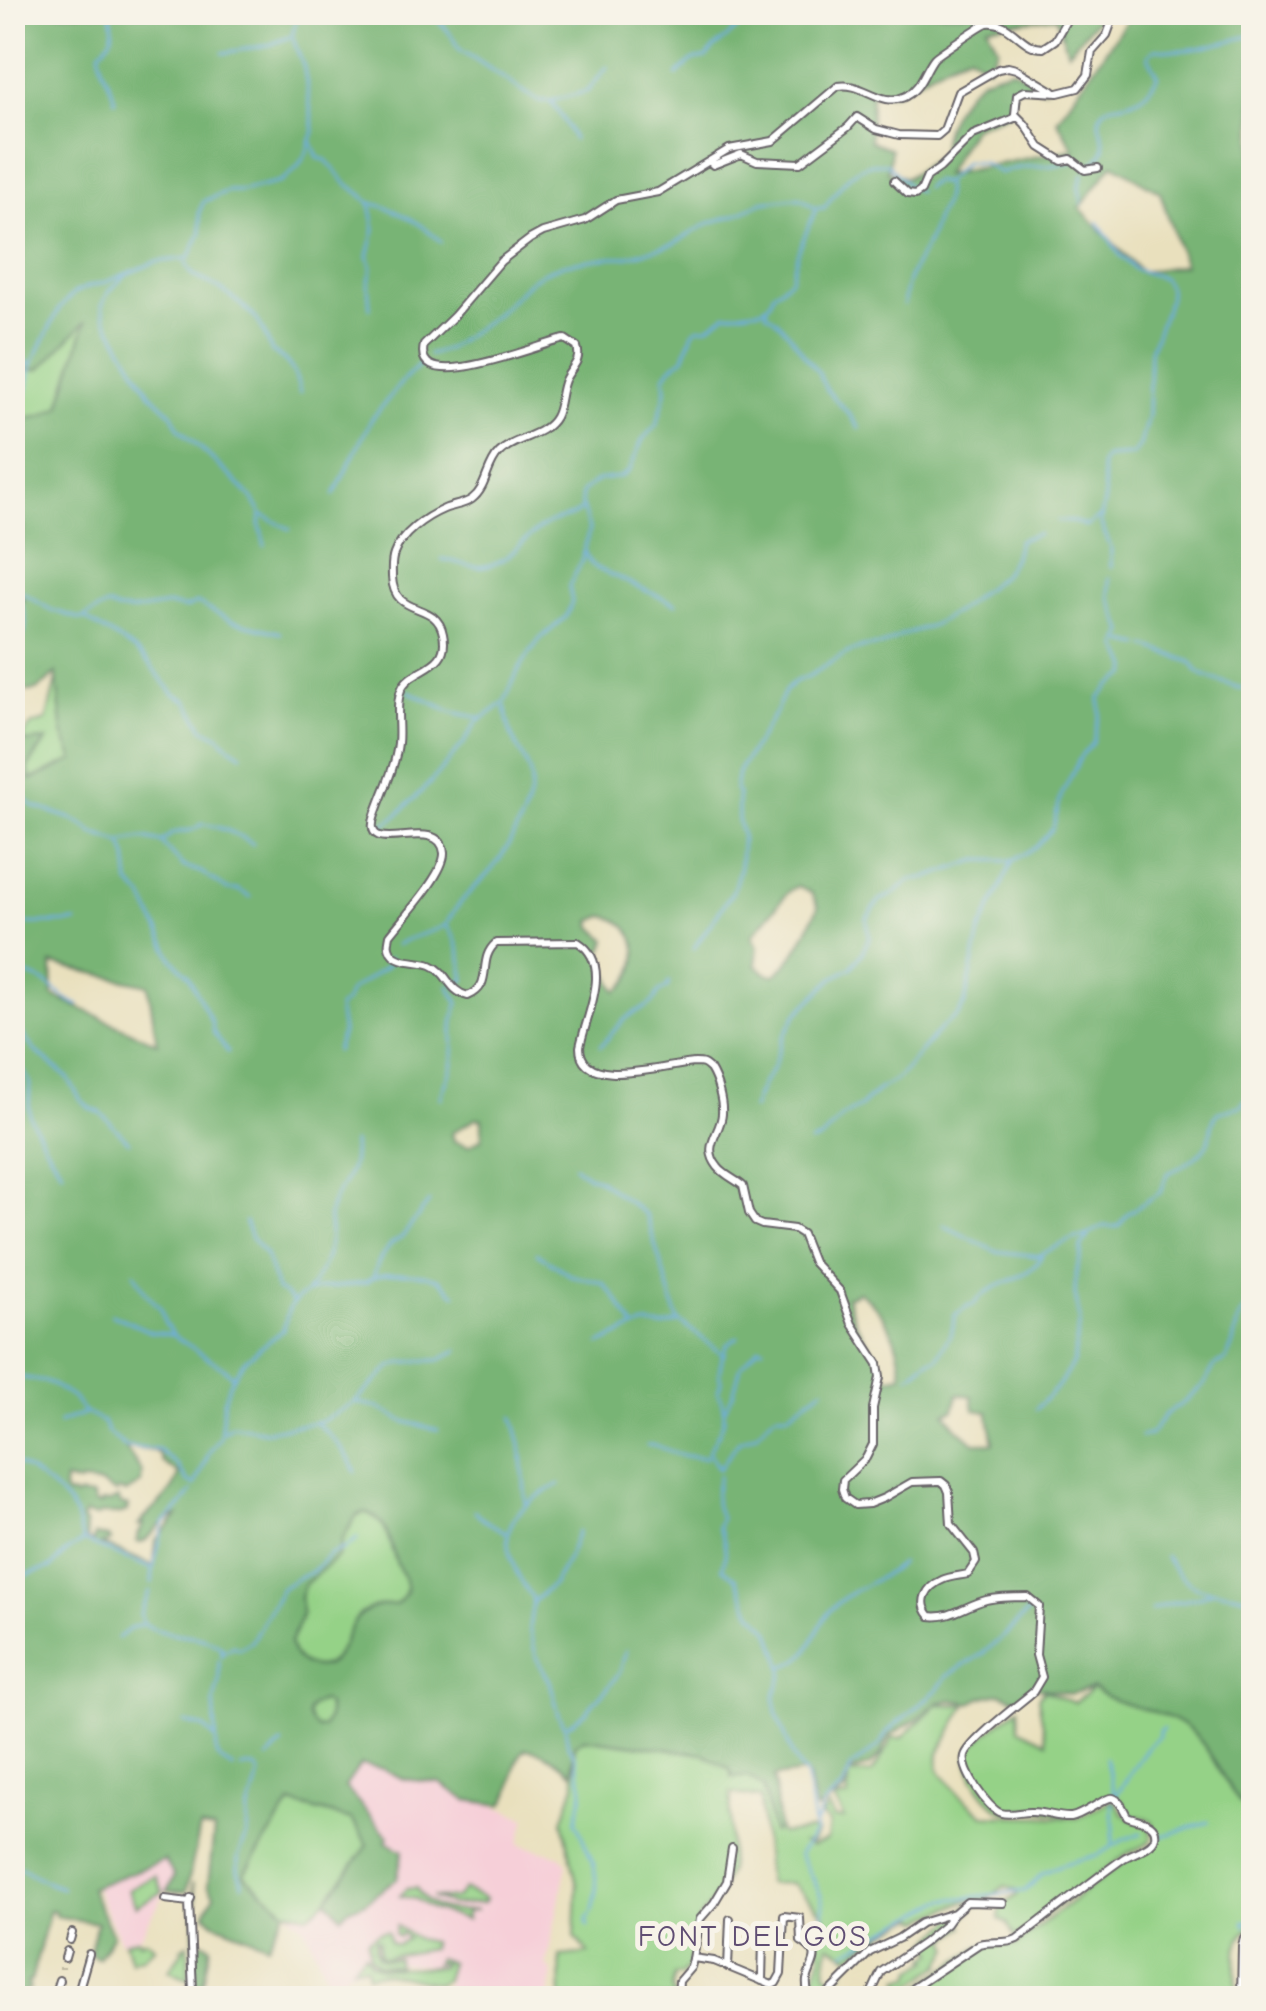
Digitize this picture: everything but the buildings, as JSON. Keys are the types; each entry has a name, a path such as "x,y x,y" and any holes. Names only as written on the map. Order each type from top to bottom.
{"street":[{"path":"905,1998 910,1990 979,1944 1018,1940 1125,1858 1150,1845 1155,1838 1151,1825 1130,1818 1113,1798 1070,1817 998,1812 968,1775 964,1761 970,1747 1034,1692 1042,1678 1036,1655 1038,1604 1031,1598 987,1600 943,1616 932,1616 925,1611 924,1599 933,1586 944,1579 968,1574 974,1568 976,1556 951,1524 949,1492 943,1482 912,1482 865,1505 852,1504 844,1495 845,1477 866,1458 873,1444 878,1364 852,1324 838,1287 811,1259 804,1236 794,1229 754,1222 748,1213 743,1186 715,1162 712,1142 722,1113 710,1068 696,1063 627,1072 595,1070 584,1064 580,1047 596,975 590,953 578,942 496,943 486,954 482,986 468,996 456,992 439,969 396,956 388,944 390,935 444,858 441,844 433,836 386,839 373,826 397,748 401,689 436,662 444,643 435,618 395,594 392,566 402,541 421,523 475,496 504,448 551,423 564,383 579,357 576,344 562,339 478,365 437,368 425,361 423,347 502,261 543,232 580,223 616,200 658,192 733,147 773,141 841,86 854,86 887,100 905,96 918,86 936,57 982,24 1004,26 1039,49 1052,43 1071,12"},
{"path":"1098,168 1085,170 1071,159 1062,162 1040,147 1015,114 1017,95 1025,91 1072,90 1083,84 1092,52 1108,35 1112,21 1130,12"},
{"path":"709,161 717,165 742,154 757,161 800,163 857,117 899,135 936,136 944,130 958,92 1003,67 1016,69 1052,91"},
{"path":"894,180 908,194 915,195 927,177 973,136 1017,117"},
{"path":"678,1998 679,1981 691,1967 700,1919 727,1881 732,1848"},
{"path":"165,1898 190,1900 193,1991"},
{"path":"870,1998 881,1972 924,1943 967,1902 1003,1903"},
{"path":"824,1998 870,1952 922,1923 954,1913"},
{"path":"693,1958 714,1961 772,1985 781,1974 784,1916 800,1918 802,1941"},
{"path":"728,1967 730,1919"},
{"path":"1240,1998 1242,1946 1244,1938 1254,1931"},
{"path":"762,1981 763,1938"},
{"path":"783,1942 806,1942 815,1956 807,1982 809,1998"},
{"path":"50,1998 56,1993 66,1953"},
{"path":"70,1998 78,1992 89,1954"},
{"path":"168,1998 193,1991 208,1998"}],"shaded area":[{"path":"359,1765 384,1769 403,1779 440,1783 466,1800 526,1818 519,1844 561,1856 567,1864 546,1965 552,1972 549,1998 444,1998 448,1967 386,1963 349,1971 332,1989 305,1927 286,1911 268,1945 215,1923 205,1913 214,1895 208,1885"},
{"path":"165,1859 174,1877 141,1936 121,1942 94,1886"}],"green space":[{"path":"13,13 1102,13 1068,52 1056,17 987,26 998,48 987,67 969,54 895,93 871,94 870,141 891,149 888,172 906,178 941,154 953,112 966,93 986,77 1013,69 1046,89 1015,86 1009,113 973,127 944,175 1074,149 1057,120 1132,13 1253,13 1253,1815 1235,1795 1206,1748 1187,1728 1093,1688 1070,1694 1034,1687 1015,1699 1000,1693 971,1703 937,1703 889,1736 881,1755 870,1766 849,1772 844,1792 818,1809 808,1776 803,1773 774,1777 779,1830 773,1832 763,1787 748,1777 732,1777 731,1770 704,1754 584,1738 574,1745 572,1773 545,1754 525,1749 502,1805 466,1800 440,1783 403,1779 384,1769 360,1765 345,1787 388,1836 386,1842 403,1851 397,1879 364,1903 341,1916 327,1900 368,1845 352,1820 291,1803 244,1875 286,1911 268,1945 215,1923 205,1913 214,1895 208,1885 214,1830 200,1828 186,1892 167,1891 174,1877 165,1860 90,1888 113,1935 98,1958 90,1951 97,1923 55,1916 55,1911 50,1910 27,1983 30,1988 13,1998 12,725 19,726 23,742 47,740 28,767 31,780 74,760 63,734 56,673 38,689 13,690 13,597 24,600 13,581 13,550 20,552 23,528 13,492 22,469 12,421 42,415 60,406 86,321 40,369 13,371","holes":["1113,164 1160,192 1184,265 1141,272 1080,208","798,886 812,894 818,907 814,916 795,952 775,975 756,965 758,946 752,936 790,890","604,916 617,920 633,937 633,972 617,991 601,955 607,940 592,921","52,964 148,985 157,1043 53,996","476,1118 482,1119 482,1138 469,1146 454,1141 452,1133","859,1292 877,1308 890,1328 902,1375 887,1378 855,1323 847,1297","958,1394 972,1396 974,1410 988,1412 994,1443 974,1443 945,1413 954,1410","125,1447 155,1451 163,1463 179,1474 167,1495 139,1525 144,1524 137,1537 141,1543 166,1521 178,1516 156,1540 154,1566 101,1544 111,1541 108,1537 94,1535 93,1542 87,1540 82,1519 85,1514 118,1514 127,1511 128,1506 118,1498 100,1505 94,1503 93,1497 75,1497 64,1490 65,1480 101,1484 116,1493 126,1493 141,1483 142,1472","359,1514 373,1516 383,1526 406,1591 396,1604 362,1613 335,1658 321,1667 311,1666 297,1658 290,1643 302,1614 300,1596 305,1584 339,1555 342,1540","322,1701 328,1706 323,1727 312,1724 309,1709"]},
{"path":"87,319 60,406 42,415 13,421 12,410 24,391 23,370 39,369"},
{"path":"57,677 63,734 75,760 30,780 28,767 46,741 22,742 21,738 32,725 46,721"},
{"path":"365,1512 386,1531 406,1583 405,1593 396,1604 371,1608 358,1617 329,1664 307,1665 297,1658 290,1643 302,1614 300,1596 305,1584 339,1555 342,1540 355,1518"},
{"path":"1093,1688 1187,1728 1206,1748 1235,1795 1253,1815 1253,1926 1239,1944 1237,1998 908,1998 980,1946 1017,1946 1126,1860 1157,1842 1152,1822 1131,1815 1117,1797 1105,1796 1067,1814 1029,1809 1005,1811 986,1797 970,1771 971,1750 1018,1708 1019,1728 1046,1742 1038,1698 1044,1690 1074,1703"},
{"path":"323,1701 328,1705 328,1718 323,1727 317,1728 306,1713"},
{"path":"937,1704 966,1705 939,1753 938,1769 984,1815 1078,1818 1111,1800 1123,1814 1150,1827 1152,1839 1126,1854 1015,1938 1007,1923 999,1919 1001,1906 1017,1895 1005,1886 986,1900 966,1901 922,1920 916,1917 876,1938 882,1937 883,1942 877,1944 874,1939 850,1956 828,1945 829,1976 844,1971 823,1996 812,1998 811,1983 821,1955 815,1938 825,1916 792,1883 768,1884 760,1798 731,1793 729,1870 716,1898 699,1918 689,1966 681,1975 674,1975 675,1998 561,1998 560,1956 589,1953 575,1937 577,1885 563,1821 575,1784 574,1745 583,1738 704,1754 731,1770 731,1777 748,1777 763,1787 773,1832 811,1830 816,1833 812,1842 804,1843 811,1846 827,1840 829,1823 821,1816 828,1806 834,1818 844,1819 834,1800 848,1797 848,1774 872,1773 892,1737 902,1738"},
{"path":"290,1803 352,1820 368,1845 327,1900 309,1915 286,1911 244,1875"},
{"path":"155,1876 163,1892 136,1906 128,1890"},
{"path":"193,1882 198,1947 200,1941 211,1946 203,1986 196,1983"},
{"path":"416,1888 435,1906 477,1910 466,1912 466,1920 400,1896 407,1889"},
{"path":"464,1889 485,1899 483,1903 452,1905 432,1897 455,1899"},
{"path":"969,1905 976,1906 961,1921 964,1927 947,1939 951,1948 941,1965 898,1998 903,1987 899,1979 912,1976 914,1969 930,1960 927,1957 935,1952 929,1942"},
{"path":"397,1926 431,1942 431,1949 384,1958 379,1954 376,1939 377,1956 387,1960 398,1959 398,1966 378,1965 370,1957 368,1941 388,1932 390,1942 397,1945 408,1938 402,1933 399,1937 395,1934"},
{"path":"138,1939 155,1947 141,1959 131,1961 125,1942"},
{"path":"188,1944 189,1979 169,1970 181,1948"},
{"path":"365,1953 380,1968 441,1967 443,1963 435,1964 438,1958 450,1963 445,1980 438,1984 386,1973 368,1975 366,1966 353,1967"}],"waterway":[{"path":"110,12 112,34 100,51 100,58 115,101"},
{"path":"12,481 23,457 15,420 26,394 31,366 59,309 74,293 90,286 156,262 189,258 201,233 199,212 204,201 228,191 281,182 298,167 314,131 304,68 292,36 301,12"},
{"path":"431,12 461,50 538,101 588,91 607,67"},
{"path":"553,12 575,19"},
{"path":"677,75 693,60 706,58 758,12"},
{"path":"1088,168 1104,149 1101,114 1111,105 1138,98 1155,81 1158,75 1148,56 1153,50 1201,48 1254,35"},
{"path":"223,53 269,45 289,37"},
{"path":"552,103 573,140"},
{"path":"312,143 318,158 326,160 370,203 375,229 368,256 372,268 368,286 370,308"},
{"path":"949,178 965,162 983,163 1000,173 1071,163"},
{"path":"818,208 824,208 850,175 877,163 888,164 918,191"},
{"path":"1082,204 1079,188 1083,174"},
{"path":"925,188 934,181 944,184 947,180"},
{"path":"904,305 909,278 929,239 945,186"},
{"path":"429,355 447,349 495,315 530,281 564,264 626,257 673,244 709,223 762,202 794,198 815,208"},
{"path":"370,203 408,218 441,242"},
{"path":"382,826 429,784 476,723 504,703 531,651 566,617 572,602 569,586 582,561 589,529 581,503 582,492 598,480 620,477 629,471 643,439 657,424 666,392 665,376 684,358 693,332 726,314 762,309 774,292 791,279 816,209"},
{"path":"1098,222 1134,269 1163,278 1169,288 1169,299 1150,351 1148,415 1140,445 1133,455 1106,457 1101,464 1105,498 1100,522 1111,548 1111,567"},
{"path":"186,262 194,275 219,288 254,316 272,352 291,368 300,393"},
{"path":"129,273 112,288 102,306 105,318 150,393 172,414 178,427 253,499 262,515 290,529"},
{"path":"767,308 766,313 788,333 859,428"},
{"path":"12,366 31,363"},
{"path":"334,495 371,420 420,364"},
{"path":"441,559 475,567 491,565 547,524 575,515 583,508"},
{"path":"261,516 265,546"},
{"path":"1057,521 1087,526 1100,517"},
{"path":"694,948 733,891 742,836 735,790 738,772 785,691 847,653 883,645 957,611 1004,574 1019,540 1038,534"},
{"path":"584,552 596,568 676,604"},
{"path":"1014,860 1036,847 1053,828 1061,796 1082,754 1093,743 1100,698 1128,674 1129,667 1118,645 1124,631 1110,598 1109,578"},
{"path":"12,585 25,619 23,634 12,651"},
{"path":"14,587 51,610 81,619 107,606 132,611 169,605 185,608 197,603 231,621 280,633"},
{"path":"84,618 135,651 174,694 187,700 203,728 242,754"},
{"path":"1123,641 1141,645"},
{"path":"1146,646 1191,662 1203,675 1239,688 1254,689"},
{"path":"408,691 452,712 481,718"},
{"path":"396,945 446,925 516,832 531,780 511,733 505,706"},
{"path":"12,785 33,806 70,818 93,833 122,843 130,884 143,897 172,958 188,975 213,1032 228,1052"},
{"path":"121,842 143,838 161,842 173,833 203,824 229,831 253,844"},
{"path":"161,842 183,866 201,872 228,890 251,897"},
{"path":"752,1109 796,1015 833,978 851,968 862,953 869,938 867,918 880,900 911,880 978,860 1013,861"},
{"path":"810,1143 821,1139 843,1116 897,1079 942,1027 958,1015 965,1003 980,932 1012,862"},
{"path":"12,924 77,922"},
{"path":"446,925 457,945 465,980 454,984"},
{"path":"336,1051 342,1032 338,1007 345,1003 350,991 388,965 389,958"},
{"path":"12,969 44,982 79,1005"},
{"path":"600,1046 624,1020 652,1002 669,982"},
{"path":"441,1098 453,1064 453,1025 459,1003 449,986"},
{"path":"12,1026 68,1078 80,1099 101,1113 129,1142"},
{"path":"18,1031 16,1050 30,1082 30,1117 62,1171"},
{"path":"943,1225 995,1251 1038,1256 1104,1226 1119,1225 1128,1213 1161,1192 1168,1173 1190,1162 1204,1149 1217,1113 1240,1106 1251,1095 1249,1059 1254,1047"},
{"path":"1246,1101 1254,1117"},
{"path":"307,1292 326,1257 329,1212 350,1172 353,1142"},
{"path":"574,1166 646,1215 678,1320 723,1354 718,1392 724,1417 708,1452 719,1469 739,1441 756,1434 775,1414 788,1414 824,1388"},
{"path":"374,1275 391,1244 402,1237 429,1202"},
{"path":"245,1222 251,1238 266,1255 277,1290 293,1303"},
{"path":"1036,1409 1073,1363 1080,1320 1076,1272 1081,1247 1089,1234"},
{"path":"1141,1436 1150,1435 1165,1415 1205,1383 1215,1365 1226,1360 1238,1320 1247,1306 1254,1248"},
{"path":"537,1253 570,1275 603,1283 635,1328 680,1322"},
{"path":"909,1376 937,1358 952,1331 955,1315 985,1293 1025,1273 1042,1255"},
{"path":"134,1272 161,1309 174,1336 233,1376"},
{"path":"12,1376 53,1385 73,1398 85,1413 103,1422 108,1433 126,1447 159,1450 195,1485 220,1438 229,1384 245,1360 283,1330 289,1308 301,1296 317,1289 407,1274 438,1279 456,1294"},
{"path":"111,1314 151,1332 171,1335"},
{"path":"600,1344 635,1328"},
{"path":"724,1355 727,1345 738,1337"},
{"path":"725,1409 741,1366 759,1347 764,1348"},
{"path":"223,1432 231,1425 266,1431 322,1421 355,1402 391,1367 404,1362 440,1360 458,1350"},
{"path":"355,1402 438,1430"},
{"path":"58,1423 84,1413"},
{"path":"513,1416 521,1444 526,1504"},
{"path":"317,1424 340,1446 356,1472"},
{"path":"647,1445 685,1456 707,1456"},
{"path":"12,1461 69,1505 85,1542"},
{"path":"719,1476 715,1503 725,1547 722,1568 736,1578 752,1612 771,1632 783,1668 774,1696 778,1716 792,1754 806,1775 815,1832 799,1854 822,1899 822,1919 814,1939"},
{"path":"560,1484 525,1506 509,1530 508,1544 511,1560 532,1597 529,1628 537,1659 550,1681 582,1784 576,1822 594,1865 597,1890 593,1910"},
{"path":"152,1583 164,1523 192,1491"},
{"path":"475,1511 506,1532"},
{"path":"535,1600 553,1584 578,1531"},
{"path":"223,1652 251,1642 282,1588 312,1572 330,1554 358,1538"},
{"path":"12,1577 51,1567 84,1541 153,1569"},
{"path":"1165,1556 1194,1586 1254,1599"},
{"path":"783,1667 808,1650 833,1607 901,1563"},
{"path":"150,1591 140,1615 143,1623 162,1631 204,1638 222,1648 222,1656"},
{"path":"1151,1610 1210,1593"},
{"path":"816,1823 822,1807 843,1787 852,1766 879,1746 887,1732 937,1690 947,1676 982,1654 1029,1611"},
{"path":"118,1638 142,1624"},
{"path":"565,1727 586,1713 607,1689 620,1672 626,1650"},
{"path":"219,1661 214,1700 217,1754 233,1768"},
{"path":"185,1723 205,1728 214,1737"},
{"path":"1115,1796 1163,1729"},
{"path":"268,1758 282,1744"},
{"path":"1105,1758 1115,1795"},
{"path":"241,1768 252,1767 260,1774 248,1811 247,1836 238,1857 243,1885"},
{"path":"1113,1803 1113,1844"},
{"path":"1159,1837 1209,1822"},
{"path":"845,1952 944,1900 1025,1891 1043,1873 1098,1855 1141,1833"},
{"path":"12,1870 22,1868 62,1888"},
{"path":"588,1926 591,1914"},
{"path":"1246,1926 1244,1922 1254,1921"}],"district":[{"name":"FONT DEL GOS","path":"753,1936"}]}
